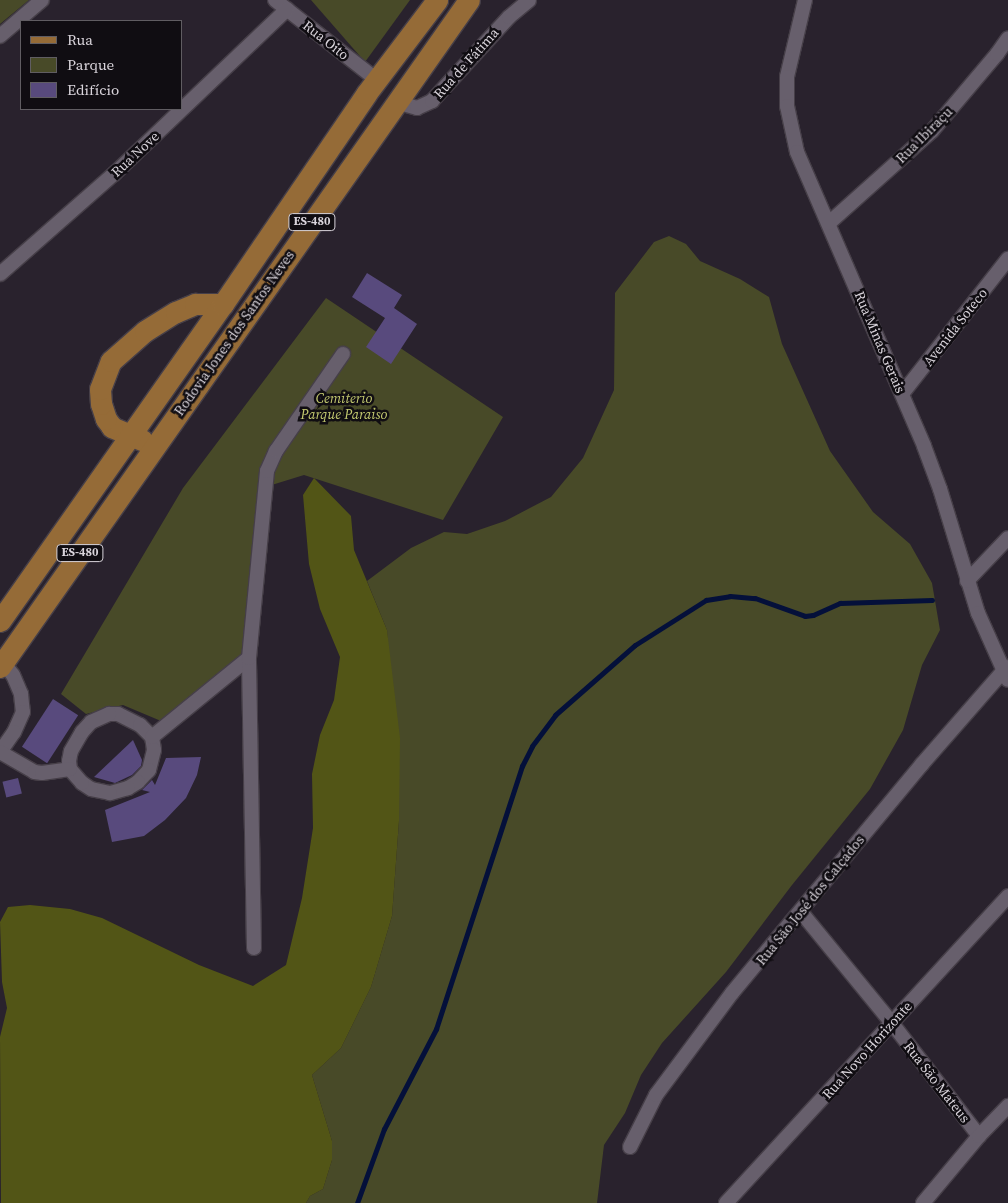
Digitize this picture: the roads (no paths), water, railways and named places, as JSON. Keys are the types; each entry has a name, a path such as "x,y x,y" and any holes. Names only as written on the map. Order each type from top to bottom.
{"main road":[{"name":"Rodovia Jones dos Santos Neves","path":"0,621 223,304 377,80 437,0"},
{"name":"Rodovia Jones dos Santos Neves","path":"1,662 468,0"},
{"path":"156,444 130,436 112,427 106,419 101,404 100,389 111,361 145,331 176,312 195,304 223,304"}],"street":[{"path":"0,36 42,0"},
{"name":"Rua Oito","path":"275,0 377,80"},
{"name":"Rua de Fátima","path":"396,102 416,108 432,101 509,17 529,0"},
{"name":"Rua Minas Gerais","path":"805,0 787,77 787,106 797,152 902,394 940,489 986,636 1006,673"},
{"name":"Rua Nove","path":"182,109 287,9"},
{"name":"Rua Ibiraçu","path":"829,223 932,131 1003,58 1008,38"},
{"name":"Rua Nove","path":"0,274 114,174 181,110"},
{"name":"Avenida Soteco","path":"902,394 1008,259"},
{"path":"254,948 249,658 267,471 276,451 343,354"},
{"path":"967,580 1008,538"},
{"path":"152,736 249,658"},
{"path":"1,662 13,675 21,694 23,712 14,732 0,752 34,772 42,773 70,769"},
{"name":"Rua São José dos Calçados","path":"630,1147 656,1095 732,993 916,771 1006,673"},
{"path":"109,714 126,717 140,724 152,736 154,750 149,770 128,788 110,793 91,789 70,769 69,761 75,742 91,722 100,717 109,714"},
{"name":"Rua Novo Horizonte","path":"726,1203 1008,896"},
{"name":"Rua São Mateus","path":"801,912 891,1022 979,1136"},
{"path":"923,1203 979,1136 1008,1106"}],"waterway":[{"path":"357,1203 384,1129 436,1029 522,766 532,746 555,715 635,645 706,600 730,596 755,598 805,616 813,615 840,603 932,600"}],"park label":[{"name":"Cemiterio Parque Paraiso","path":"344,406"}]}
